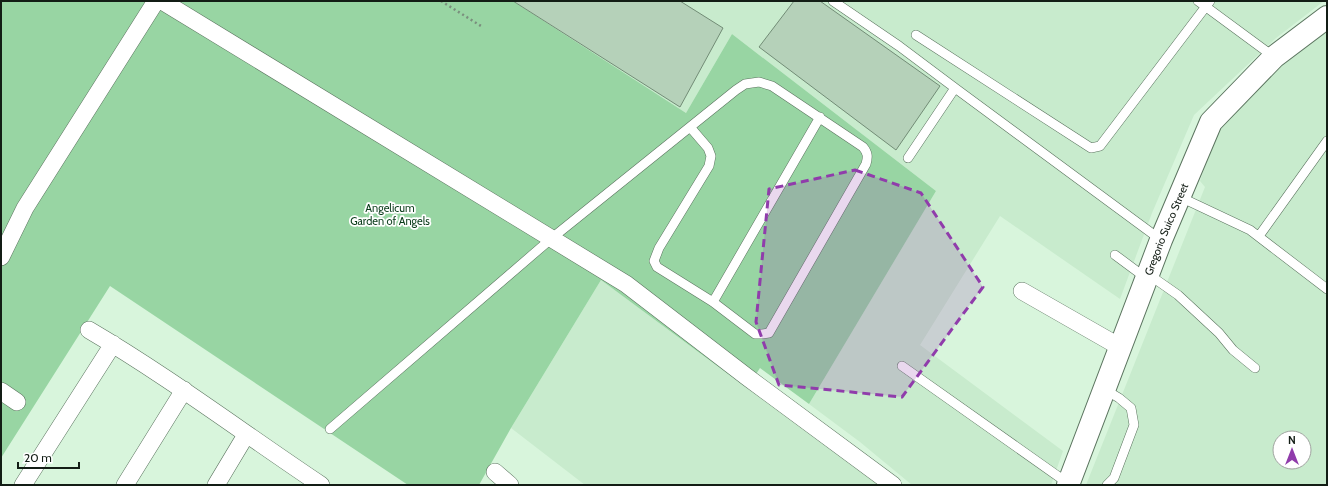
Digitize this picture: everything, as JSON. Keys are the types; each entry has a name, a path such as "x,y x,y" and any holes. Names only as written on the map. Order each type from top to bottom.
{"street":[{"path":"1,256 25,208 156,1"},
{"path":"162,1 626,284 746,377 894,485"},
{"name":"Gregorio Suico Street","path":"1070,484 1120,346 1161,240 1211,122 1274,57 1327,17"},
{"path":"1022,291 1120,346"},
{"path":"89,330 184,390 246,435 320,485"},
{"path":"23,485 113,344"},
{"path":"125,485 184,390"},
{"path":"1,391 18,402"},
{"path":"216,485 246,435"},
{"path":"495,472 510,485"}],"lane":[{"path":"833,1 899,46 1161,240"},
{"path":"916,35 1091,148 1100,146 1204,3 1274,57"},
{"path":"330,429 552,238 690,127 740,87 745,84 759,82 772,86 820,117 863,147 868,153 868,159 769,333 756,334 713,302 657,267 654,261 659,248 709,166 711,156 708,148 690,127"},
{"path":"908,158 956,88"},
{"path":"713,302 820,117"},
{"path":"1259,236 1327,141"},
{"path":"1180,197 1250,230 1327,289"},
{"path":"1115,255 1178,295 1219,333 1233,350 1255,368"},
{"path":"902,366 1070,484"},
{"path":"1104,389 1119,398 1131,408 1134,425 1114,478 1107,485"}],"path":[{"path":"441,1 481,26"}],"highlighted area":[{"path":"855,170 921,193 983,287 902,397 779,385 756,322 769,189"}],"shaded area":[{"path":"513,1 1324,1 1276,38 1194,115 1152,213 1120,299 1000,216 920,345 1063,451 1051,485 912,485 860,442 809,404 936,191 732,34 686,113"},
{"path":"1327,27 1327,485 1086,485 1205,187 1200,181 1218,129 1262,76"},
{"path":"601,280 878,485 585,485 511,428"}],"green space":[{"name":"Angelicum Garden of Angels","path":"1,1 513,1 686,113 732,34 936,191 809,404 760,368 747,388 601,280 511,428 479,485 408,485 110,286 1,458"}],"building":[{"path":"513,1 680,1 723,28 680,107"},
{"path":"794,1 820,1 940,86 896,150 759,47"}]}
